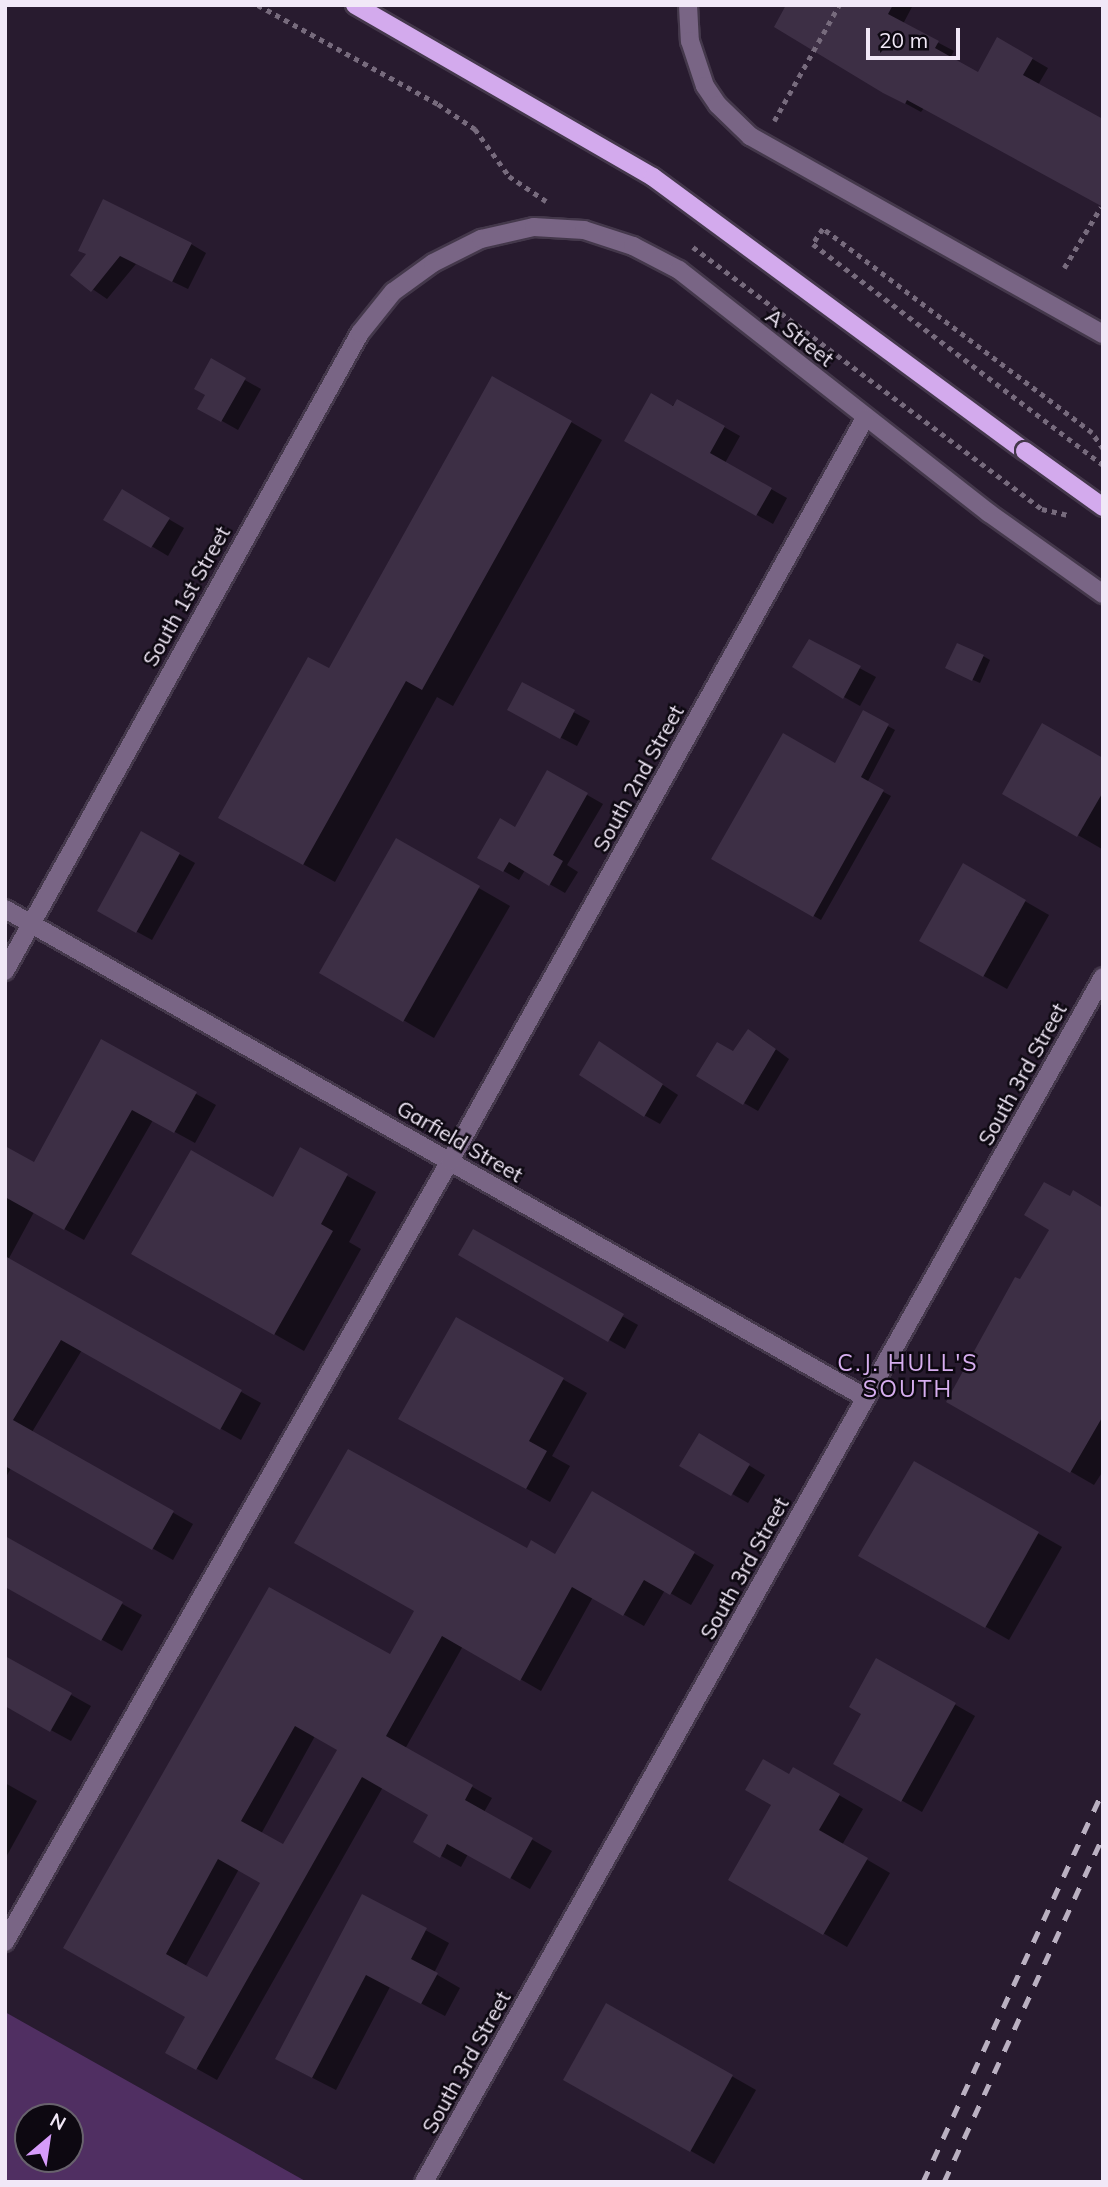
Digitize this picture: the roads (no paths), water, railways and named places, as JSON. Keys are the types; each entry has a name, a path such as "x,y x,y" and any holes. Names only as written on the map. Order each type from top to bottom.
{"main road":[{"name":"A Street","path":"355,5 510,93 700,209 1103,507"}],"street":[{"path":"688,5 690,41 696,66 718,105 762,143 1103,334"},
{"name":"A Street","path":"433,263 481,239 534,227 584,230 633,246 680,270 865,418 1103,594"},
{"name":"South 1st Street","path":"5,971 360,333 393,292 433,263"},
{"name":"South 2nd Street","path":"5,1942 450,1161 865,418"},
{"name":"Garfield Street","path":"5,909 866,1398"},
{"name":"South 3rd Street","path":"424,2182 1103,977"}],"railway":[{"path":"923,2182 1103,1791"},
{"path":"944,2182 1103,1837"}],"district":[{"name":"C.J. HULL'S SOUTH","path":"908,1376"}]}
